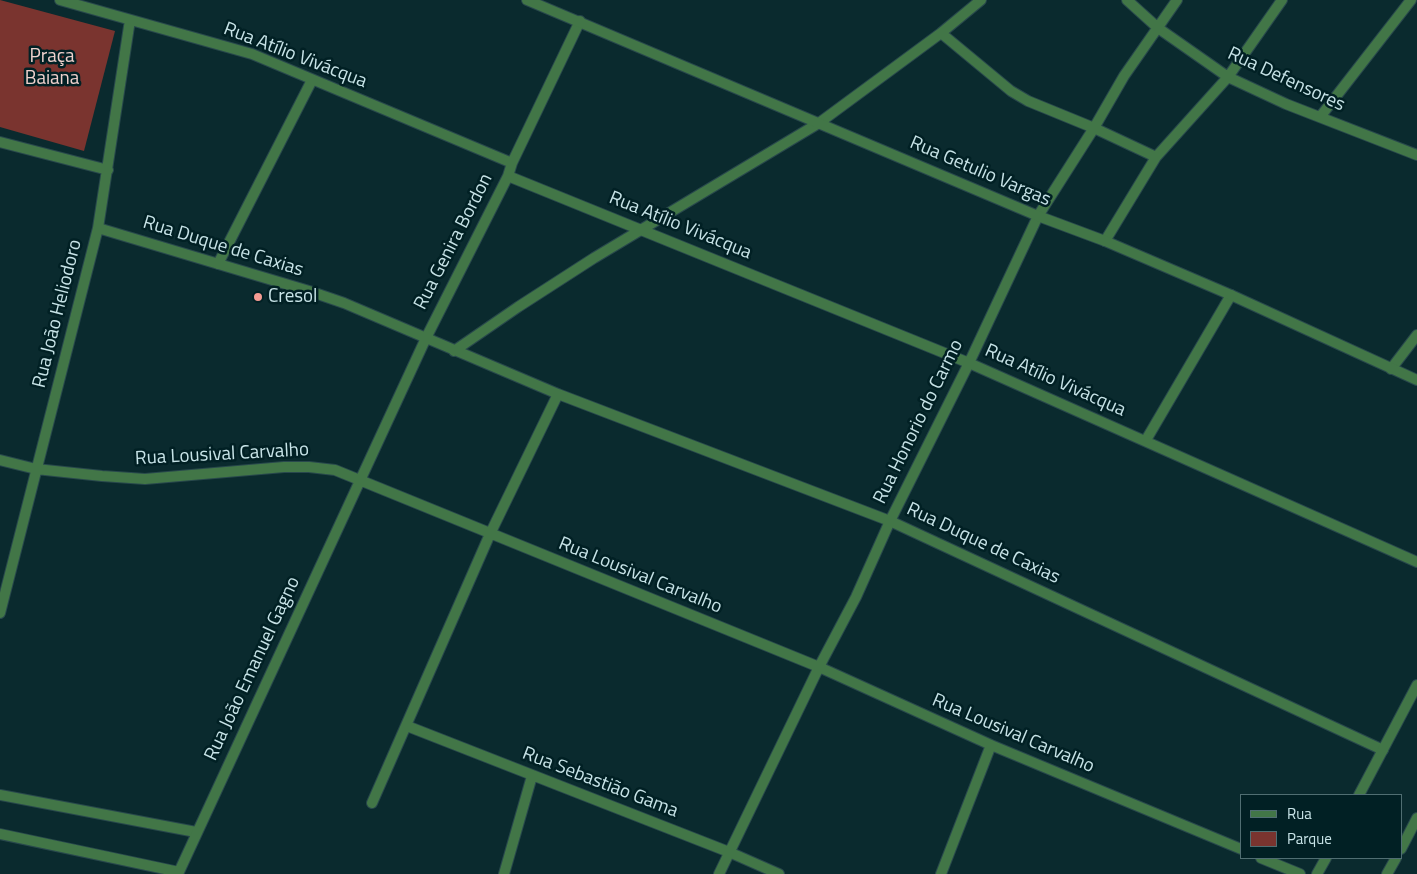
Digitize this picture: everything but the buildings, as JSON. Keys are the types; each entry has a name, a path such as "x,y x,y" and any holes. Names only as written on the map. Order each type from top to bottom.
{"street":[{"name":"Rua Atílio Vivácqua","path":"60,0 252,54 512,163"},
{"name":"Rua Getulio Vargas","path":"527,0 580,21 710,79 1038,216 1105,241 1231,295 1417,380"},
{"path":"454,351 594,258 644,230 819,123 942,32 981,0"},
{"name":"Rua Defensores","path":"1127,0 1158,28 1228,77 1286,104 1417,155"},
{"name":"Rua Honorio do Carmo","path":"719,874 819,667 856,597 890,520 969,363 1038,216 1094,128 1124,76 1177,0"},
{"path":"1105,241 1156,157 1228,77 1282,0"},
{"path":"1320,117 1411,0"},
{"name":"Rua João Heliodoro","path":"0,613 98,228 130,20"},
{"name":"Rua Genira Bordon","path":"361,480 426,338 508,176 512,163 580,21"},
{"path":"942,32 1011,91 1051,112 1094,128 1156,157"},
{"path":"218,264 312,80"},
{"path":"0,142 108,170"},
{"name":"Rua Atílio Vivácqua","path":"508,176 969,363 1417,562"},
{"name":"Rua Duque de Caxias","path":"98,228 344,303 558,394 890,520 1383,750"},
{"path":"1146,440 1231,295"},
{"path":"1391,369 1417,335"},
{"path":"372,804 490,534 558,394"},
{"name":"Rua Lousival Carvalho","path":"0,460 36,469 145,479 284,467 335,470 819,667 991,745 1240,849"},
{"name":"Rua João Emanuel Gagno","path":"178,873 361,480"},
{"path":"1360,794 1417,685"},
{"name":"Rua Sebastião Gama","path":"407,726 729,852 779,874"},
{"path":"941,874 991,745"},
{"path":"504,874 532,776"},
{"path":"0,795 196,832"},
{"path":"1402,847 1417,818"},
{"path":"0,834 178,873"},
{"path":"1263,859 1300,874"},
{"path":"1317,874 1325,859"},
{"path":"1387,874 1395,859"}],"green space":[{"name":"Praça Baiana","path":"0,0 115,31 84,151 0,127"}],"place":[{"name":"Cresol","path":"258,297"}]}
